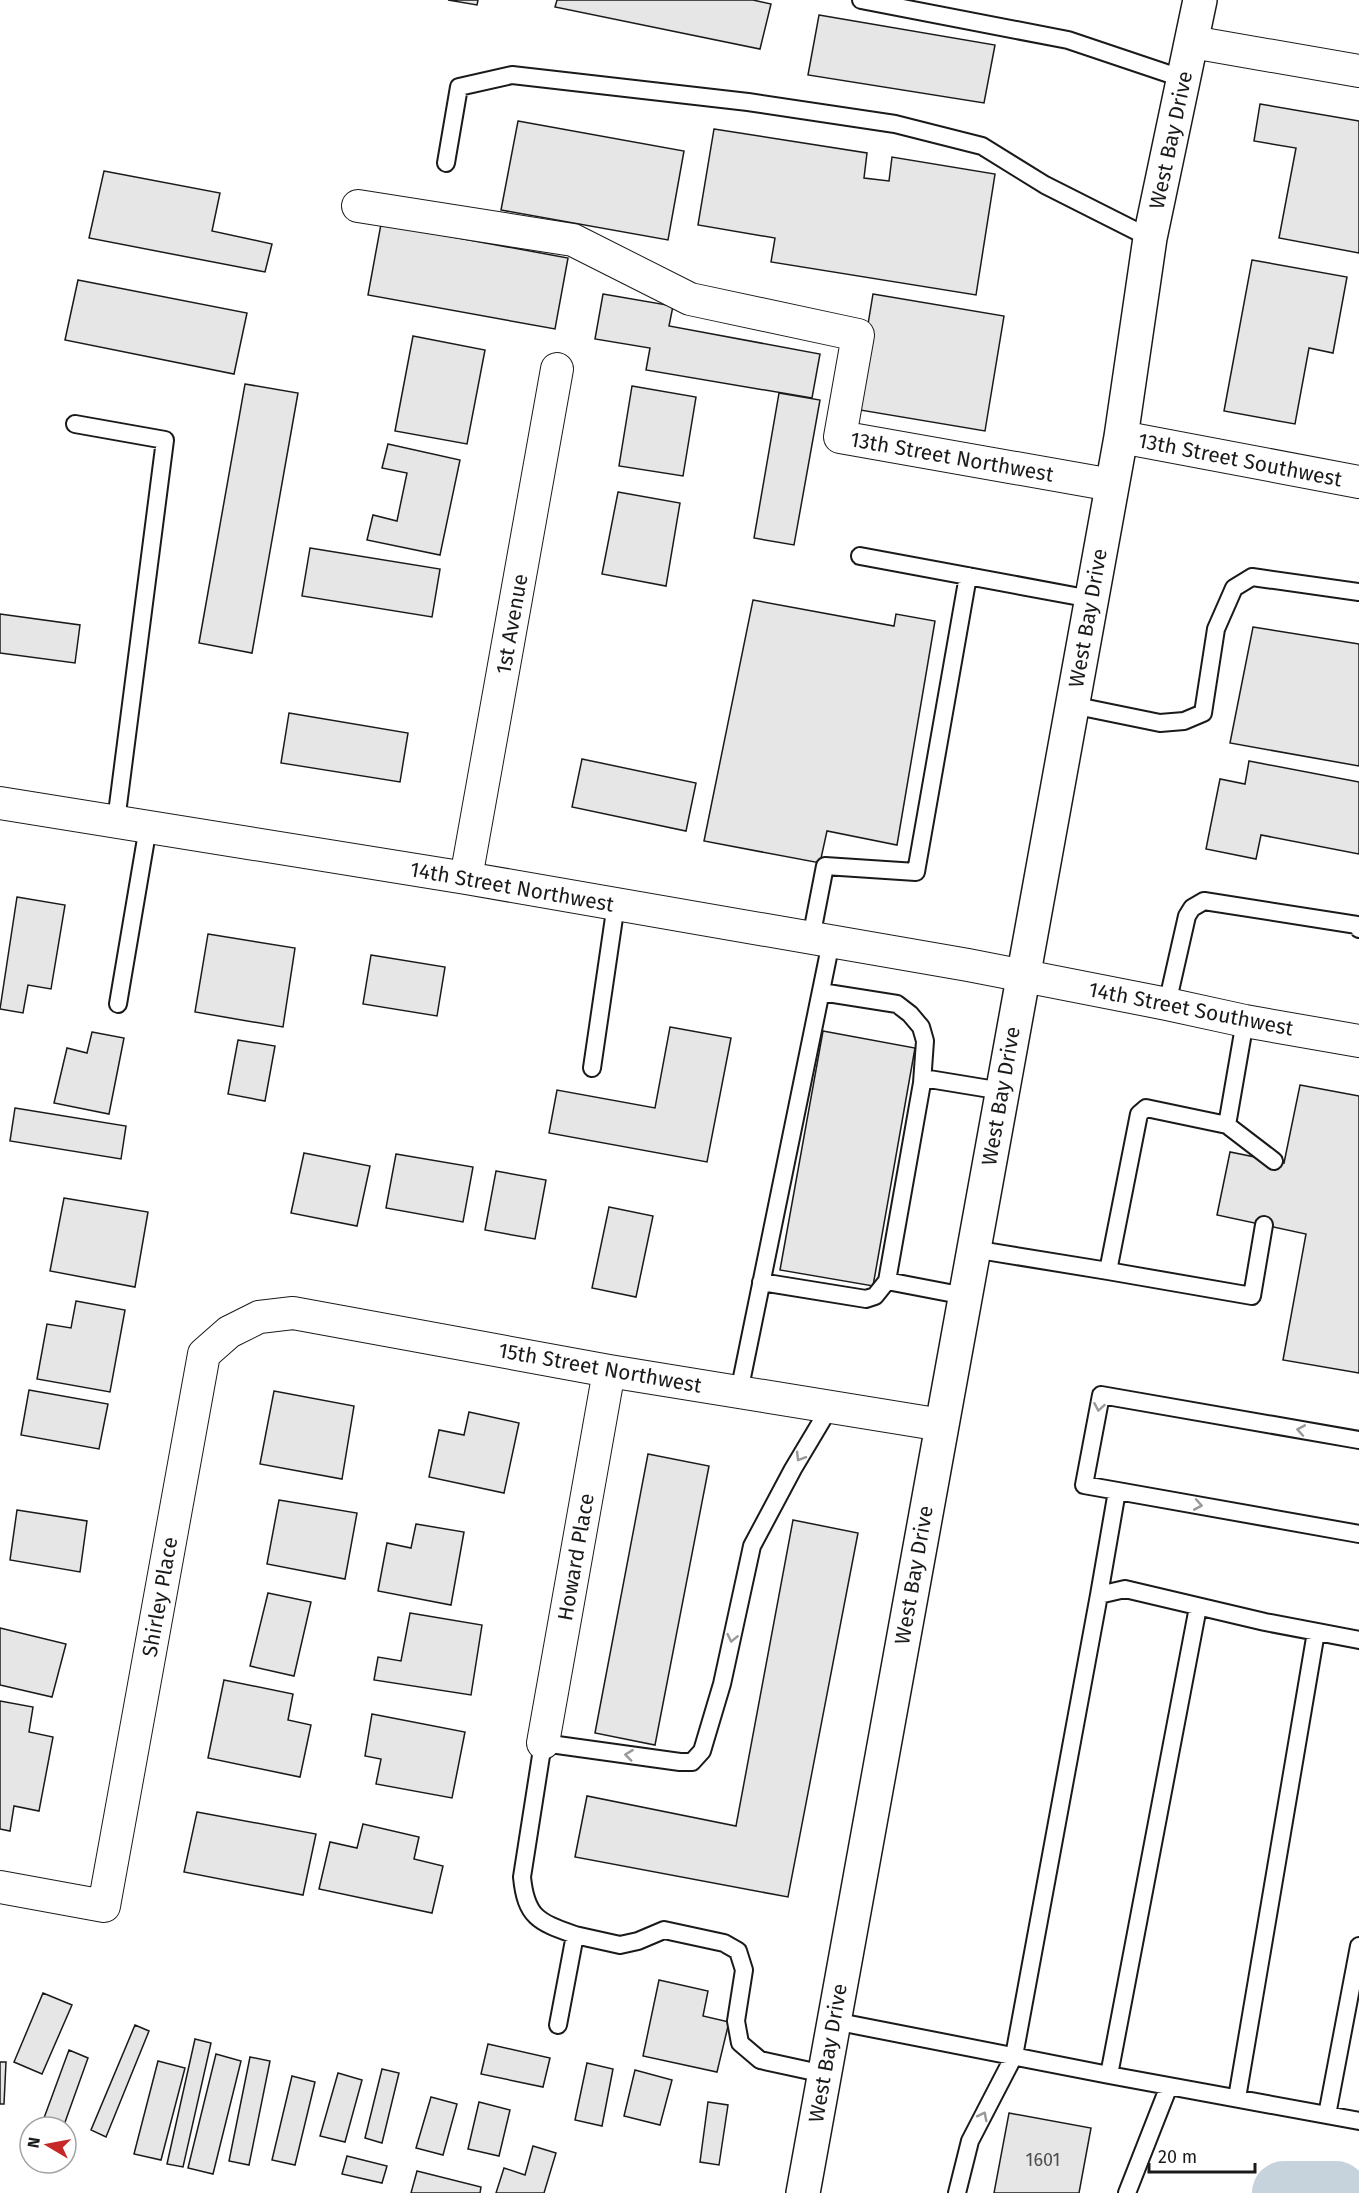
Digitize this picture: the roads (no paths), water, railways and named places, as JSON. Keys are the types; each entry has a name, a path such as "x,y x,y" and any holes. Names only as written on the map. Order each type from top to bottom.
{"main road":[{"name":"West Bay Drive","path":"803,2193 1121,437 1150,238 1200,0"}],"street":[{"path":"1192,42 1359,71"},
{"name":"13th Street Northwest","path":"358,206 573,240 690,299 858,335 840,437 1112,485"},
{"name":"1st Avenue","path":"466,879 557,369"},
{"name":"13th Street Southwest","path":"1121,437 1359,482"},
{"name":"14th Street Northwest","path":"0,802 616,904 1023,975"},
{"name":"14th Street Southwest","path":"1023,975 1245,1021 1359,1041"},
{"name":"15th Street Northwest","path":"259,1317 293,1312 609,1371 942,1425"},
{"name":"Shirley Place","path":"0,1887 104,1906 204,1354 229,1332 259,1317"},
{"name":"Howard Place","path":"543,1743 609,1371"}],"lane":[{"path":"861,0 1068,40 1184,79"},
{"path":"446,163 459,87 512,75 748,102 895,124 982,146 1045,185 1150,238"},
{"path":"75,424 165,440 116,822"},
{"path":"860,556 1091,599"},
{"path":"739,1392 821,992 825,866 916,872 968,576"},
{"path":"1072,705 1160,723 1184,721 1203,713 1216,629 1234,588 1252,577 1359,592"},
{"path":"118,1004 148,827"},
{"path":"1167,1004 1187,916 1192,908 1204,902 1357,925 1359,928"},
{"path":"592,1068 616,904"},
{"path":"761,1282 866,1299 875,1296 887,1281 923,1078 925,1041 921,1027 897,1004 821,992"},
{"path":"1227,1125 1245,1021"},
{"path":"923,1078 1002,1091"},
{"path":"1108,1271 1139,1114 1146,1108 1227,1125 1274,1161"},
{"path":"973,1249 1252,1296 1264,1225"},
{"path":"887,1281 965,1296"},
{"path":"1359,1440 1101,1395 1084,1485 1359,1534"},
{"path":"824,2074 760,2060 740,2043 736,2021 744,1970 738,1951 724,1943 664,1930 638,1941 620,1945 575,1935 541,1923 524,1898 522,1877 543,1743 680,1762 692,1762 702,1751 722,1684 752,1546 793,1469 830,1407"},
{"path":"957,2193 970,2141 1014,2056 1117,1491"},
{"path":"1099,1595 1125,1589 1359,1640"},
{"path":"1109,2075 1198,1606"},
{"path":"1237,2098 1316,1632"},
{"path":"558,2025 575,1935"},
{"path":"1327,2115 1359,1946"},
{"path":"834,2021 1359,2121"},
{"path":"1127,2193 1169,2086"}],"waterway":[{"path":"1284,2193 1336,2193"}]}
